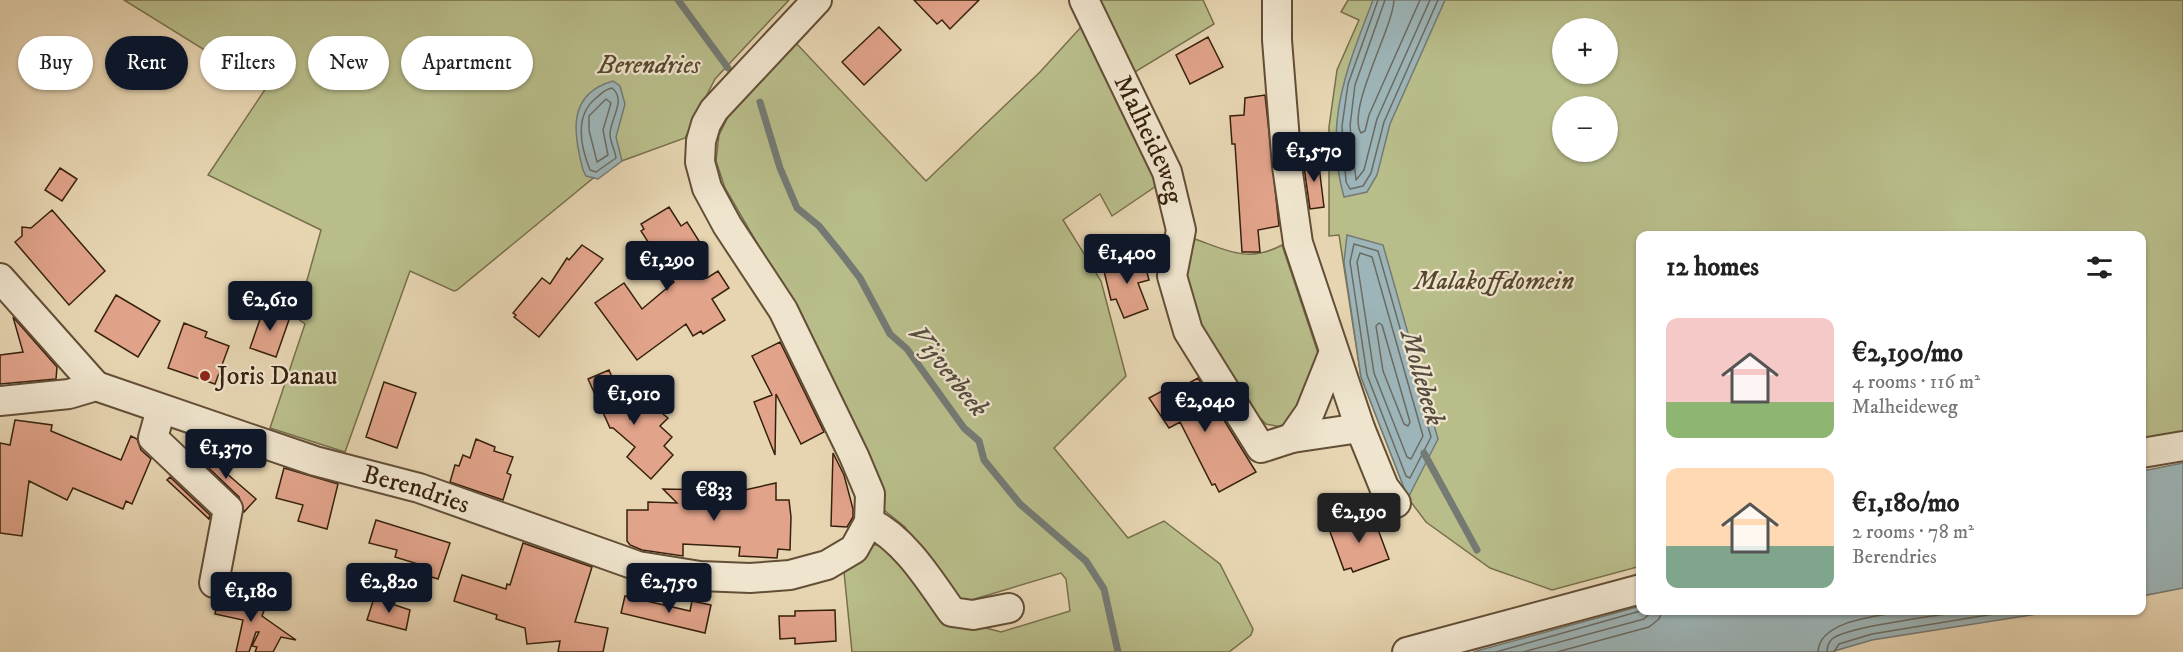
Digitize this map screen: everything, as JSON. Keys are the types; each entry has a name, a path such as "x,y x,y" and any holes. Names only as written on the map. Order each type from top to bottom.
{"street":[{"name":"Berendries","path":"96,386 315,460 419,488 638,566 724,578 790,575 827,565 854,549 869,522 870,494 845,435 783,310 727,225 707,188 700,162 706,124 714,110 817,0"},
{"name":"Malheideweg","path":"1084,0 1167,172 1181,230 1172,276 1188,331 1261,448 1292,438 1360,428"},
{"path":"1277,0 1277,40 1286,155 1298,243 1360,428 1384,486 1396,503"},
{"path":"0,278 96,386 69,394 0,401"},
{"path":"1292,438 1310,412 1334,352"},
{"path":"161,409 153,438 228,510 214,583"},
{"path":"2146,452 2183,446"},
{"path":"869,522 880,527 917,564 952,612 973,615 1009,608"},
{"path":"1407,652 1636,590"}],"green space":[{"path":"124,0 789,0 715,79 685,138 608,166 457,290 454,291 410,271 345,452 270,428 305,324 291,314 297,316 321,230 208,175 265,90 296,90 296,36 200,36 200,47 188,40 188,36 182,36"},
{"path":"1093,0 1203,0 1214,24 1130,75"},
{"name":"Malakoffdomein","path":"1348,0 2183,0 2183,432 2146,440 2146,231 1636,231 1636,567 1552,590 1490,568 1426,522 1408,498 1361,377 1339,235 1329,236 1329,127 1337,70 1359,20 1341,12"},
{"path":"1082,26 1162,182 1112,216 1100,194 1063,220 1101,281 1126,376 1054,448 1128,538 1164,521 1220,564 1253,629 1251,635 1229,652 852,652 844,572 871,546 880,544 920,579 948,618 1001,632 1070,611 1066,579 1061,573 958,604 905,527 884,510 881,481 811,336 725,188 716,161 719,135 730,113 796,43 926,181 1040,72"},
{"path":"1195,239 1228,251 1249,254 1282,245 1318,353 1302,407 1281,427 1266,424 1244,402 1189,319 1183,279"}],"water":[{"path":"1373,0 1445,0 1390,124 1377,175 1367,192 1344,197 1338,170 1337,120 1347,73"},
{"path":"613,81 620,86 625,104 616,137 622,161 598,179 586,176 583,170 577,142 577,116 588,95 598,87"},
{"path":"1347,235 1383,245 1438,439 1408,498 1361,377 1344,262"},
{"path":"2183,463 2183,588 2146,595 2146,470"},
{"path":"1636,607 1636,615 2031,615 1872,640 1831,652 1473,652"}],"building":[{"path":"914,0 979,0 950,29 942,20 937,24"},
{"path":"879,27 901,50 864,85 842,62"},
{"path":"1208,37 1223,67 1190,84 1176,55"},
{"path":"1265,95 1279,226 1258,230 1260,252 1242,252 1235,144 1232,144 1230,116 1244,115 1245,98"},
{"path":"1318,158 1324,207 1310,209 1303,160"},
{"path":"60,168 77,179 62,201 45,190"},
{"path":"669,207 681,226 687,222 699,241 687,248 707,278 718,271 729,288 712,299 725,320 703,334 701,331 693,336 686,324 637,360 595,303 624,283 642,309 674,282 641,231 644,229 641,224"},
{"path":"52,210 105,271 69,305 15,242 22,236 22,227 31,228"},
{"path":"582,245 603,259 539,337 514,317 516,315 513,313 542,278 550,284 567,258 569,260"},
{"path":"1143,257 1149,280 1138,283 1148,309 1124,318 1116,299 1111,300 1103,267"},
{"path":"116,295 160,321 138,357 95,331"},
{"path":"264,308 290,317 276,357 250,348"},
{"path":"13,317 57,367 56,379 0,384 0,355 23,352"},
{"path":"184,323 207,332 205,337 229,346 215,384 168,368"},
{"path":"780,342 824,432 801,444 776,394 775,455 754,402 772,395 752,356"},
{"path":"609,370 630,419 647,401 668,418 660,426 672,437 664,446 673,455 651,479 627,457 635,447 613,428 610,428 588,379"},
{"path":"1198,378 1256,472 1219,492 1215,484 1212,485 1180,422 1169,428 1149,398 1177,383 1180,388"},
{"path":"384,382 416,393 397,448 366,437"},
{"path":"15,420 52,425 51,431 121,460 131,436 137,439 141,450 151,459 132,504 126,501 123,509 73,488 67,500 29,481 22,536 0,533 0,443 10,445"},
{"path":"476,439 495,447 494,451 513,457 507,473 511,475 503,500 450,482 455,465 459,466 463,455 470,458"},
{"path":"195,446 256,499 244,512 239,497 191,451"},
{"path":"833,453 844,475 853,509 853,517 847,527 831,526"},
{"path":"284,468 338,484 327,529 298,521 303,505 276,498"},
{"path":"170,477 210,515 209,519 167,480"},
{"path":"776,483 776,500 789,500 791,517 790,550 778,549 777,558 739,556 740,547 683,544 683,556 642,550 630,545 627,541 627,510 648,510 648,502 677,503 663,489 715,490 717,496"},
{"path":"1364,516 1365,519 1373,516 1389,559 1353,572 1351,568 1344,570 1329,529"},
{"path":"376,520 450,543 438,579 416,572 418,564 395,557 397,550 369,543"},
{"path":"523,543 592,567 575,622 608,628 603,652 558,652 560,641 527,644 525,628 496,619 497,615 454,601 462,575 506,589 507,584 510,585"},
{"path":"227,593 267,603 262,616 296,640 281,637 273,652 255,652 257,647 252,646 259,632 256,632 249,652 236,652 243,620 215,614 218,599"},
{"path":"625,596 690,611 692,601 711,605 705,633 621,613"},
{"path":"374,598 410,610 406,630 367,620"},
{"path":"835,610 836,641 795,644 795,638 780,639 779,616 795,616 795,611"}],"waterway":[{"name":"Vijverbeek","path":"678,0 728,68"},
{"name":"Vijverbeek","path":"760,102 780,168 797,208 819,226 860,278 890,334 907,349 964,428 979,441 984,460 1020,504 1086,561 1104,589 1118,652"},
{"name":"Mollebeek","path":"1424,453 1477,550"}],"place":[{"name":"Joris Danau","path":"205,376"}]}
